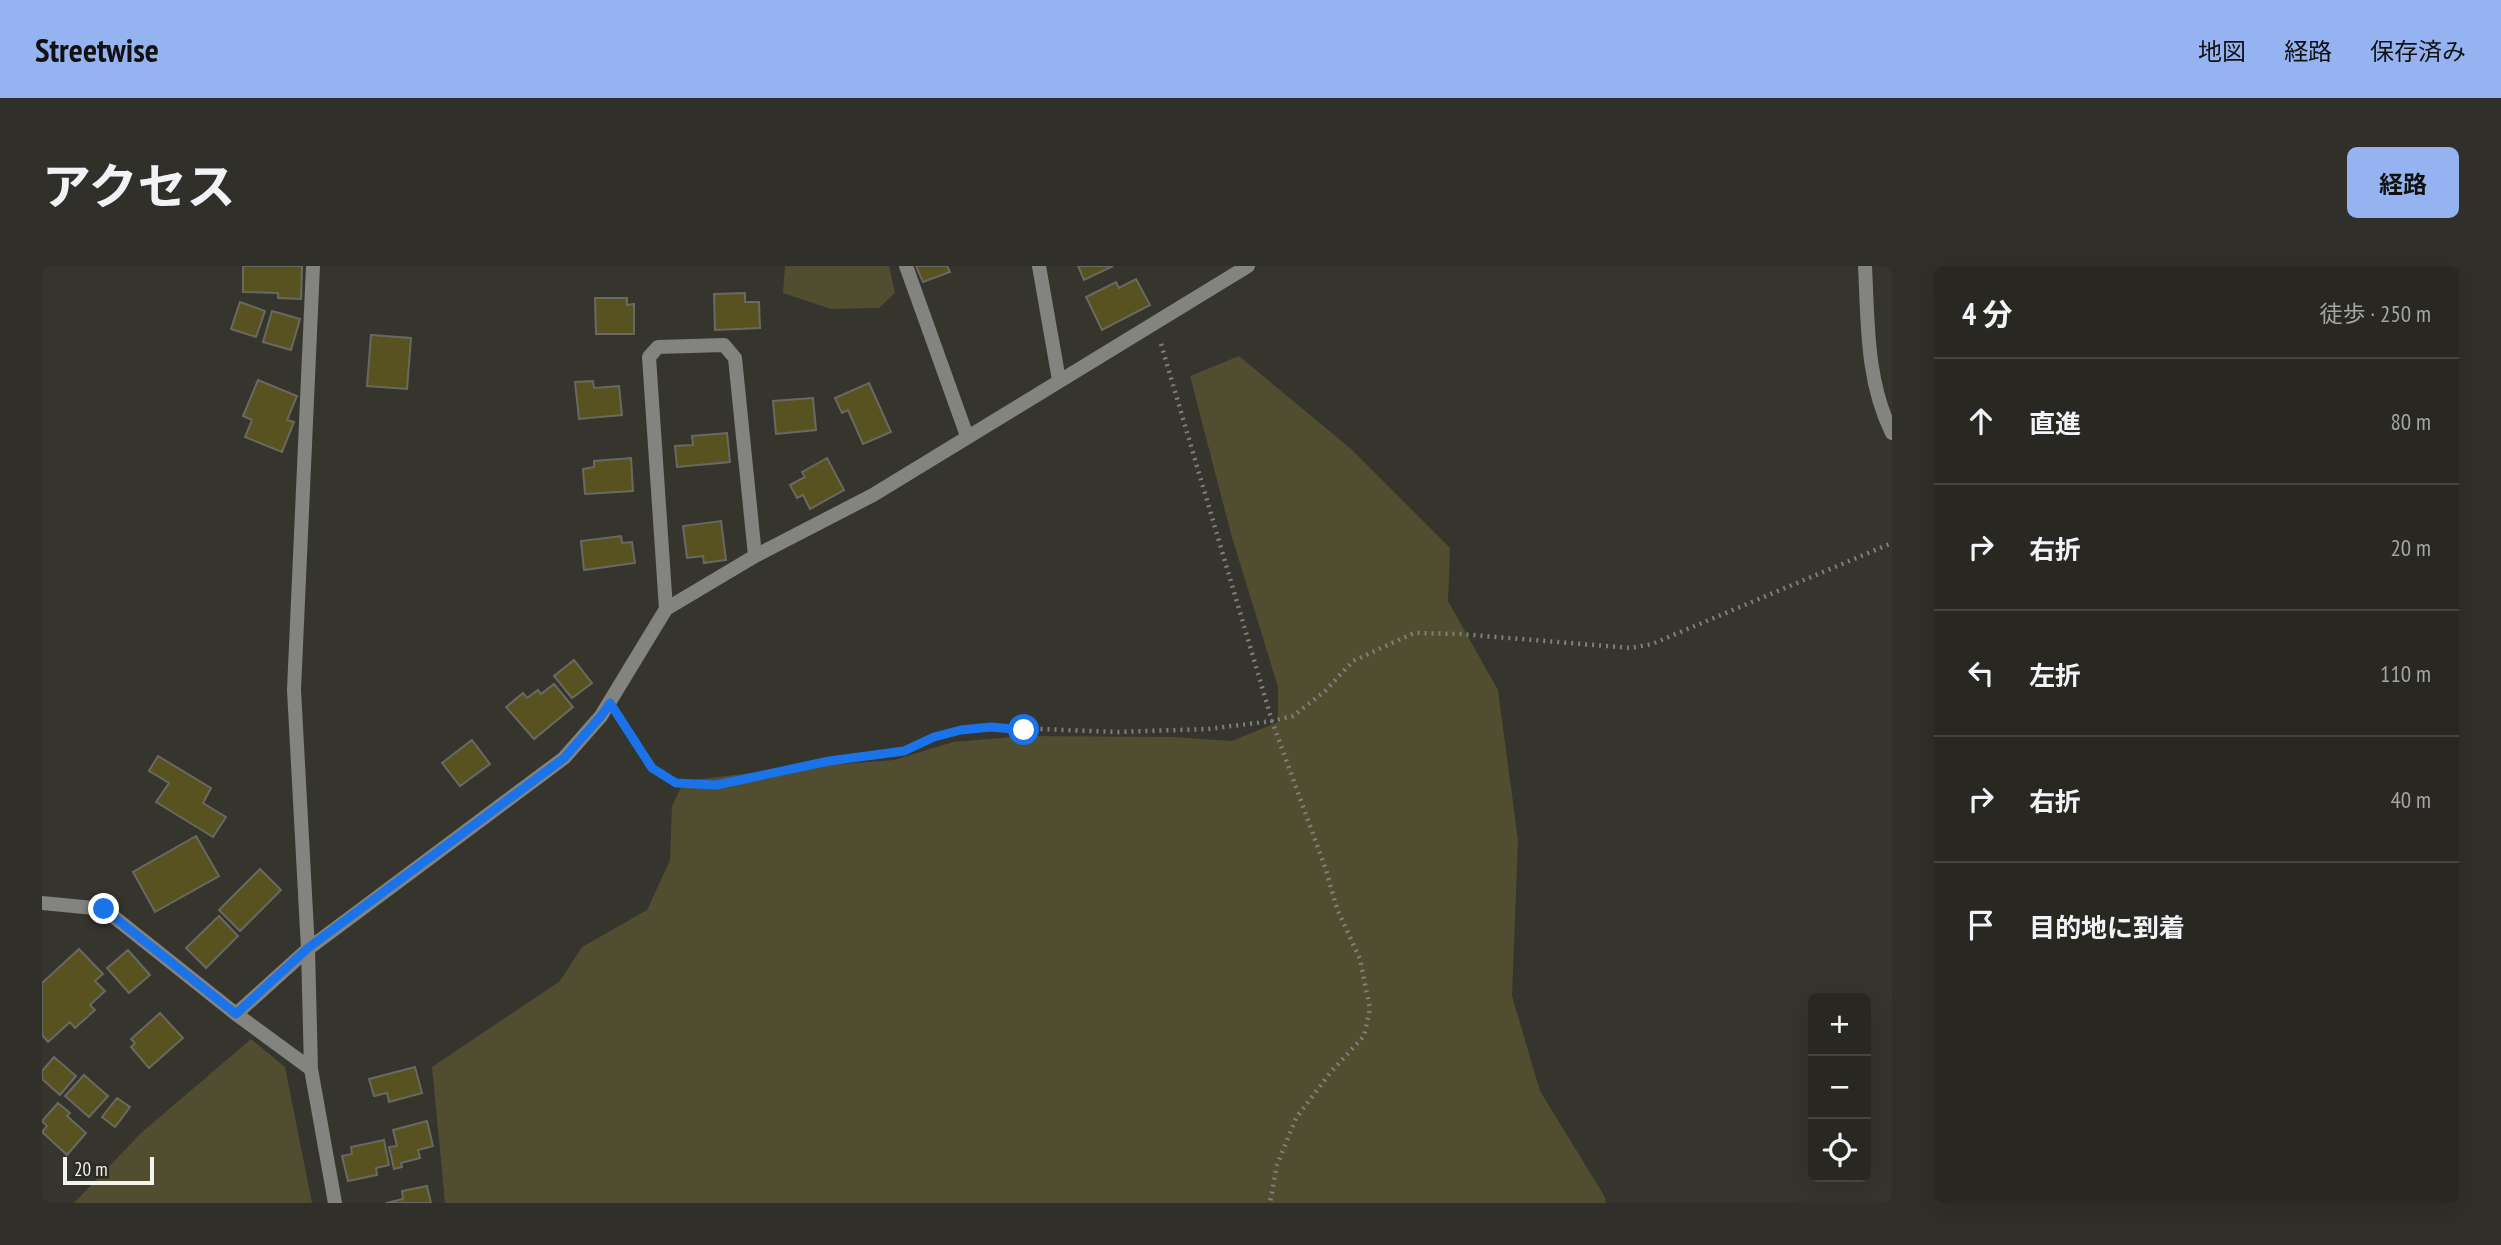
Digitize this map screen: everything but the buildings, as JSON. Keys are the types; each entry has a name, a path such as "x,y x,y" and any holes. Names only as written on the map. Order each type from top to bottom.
{"street":[{"path":"313,266 294,690 308,948 311,1069 335,1203"},
{"path":"906,266 967,436"},
{"path":"1039,266 1059,380"},
{"path":"236,1014 308,948 564,758 610,703 666,609 755,556 873,495 1248,266"},
{"path":"1865,266 1871,372 1892,433"},
{"path":"666,609 649,357 658,347 724,345 735,358 755,556"},
{"path":"42,903 104,909 236,1014 311,1069"}],"path":[{"path":"1155,323 1272,722 1326,870 1337,909 1360,959 1370,1009 1364,1036 1330,1073 1296,1118 1277,1165 1270,1203"},
{"path":"610,703 652,768 676,783 716,785 829,761 904,751 934,737 961,730 991,727 1059,732 1116,732 1208,729 1272,722 1293,716 1325,691 1353,661 1414,633 1460,634 1631,648 1652,644 1892,543"}],"shaded area":[{"path":"785,266 889,266 895,293 879,308 831,309 783,293"},
{"path":"1239,356 1351,449 1450,548 1448,601 1498,690 1518,840 1512,996 1540,1091 1605,1197 1606,1203 445,1203 432,1067 560,981 582,947 647,910 670,860 672,806 684,781 894,760 953,742 1025,736 1172,737 1232,741 1278,722 1278,687 1231,534 1190,376"},
{"path":"251,1039 285,1067 312,1203 74,1203 141,1133"}],"route":[{"path":"104,909 236,1014 308,948 564,758 610,703 652,768 676,783 716,785 829,761 904,751 934,737 961,730 991,727 1024,730"}]}
